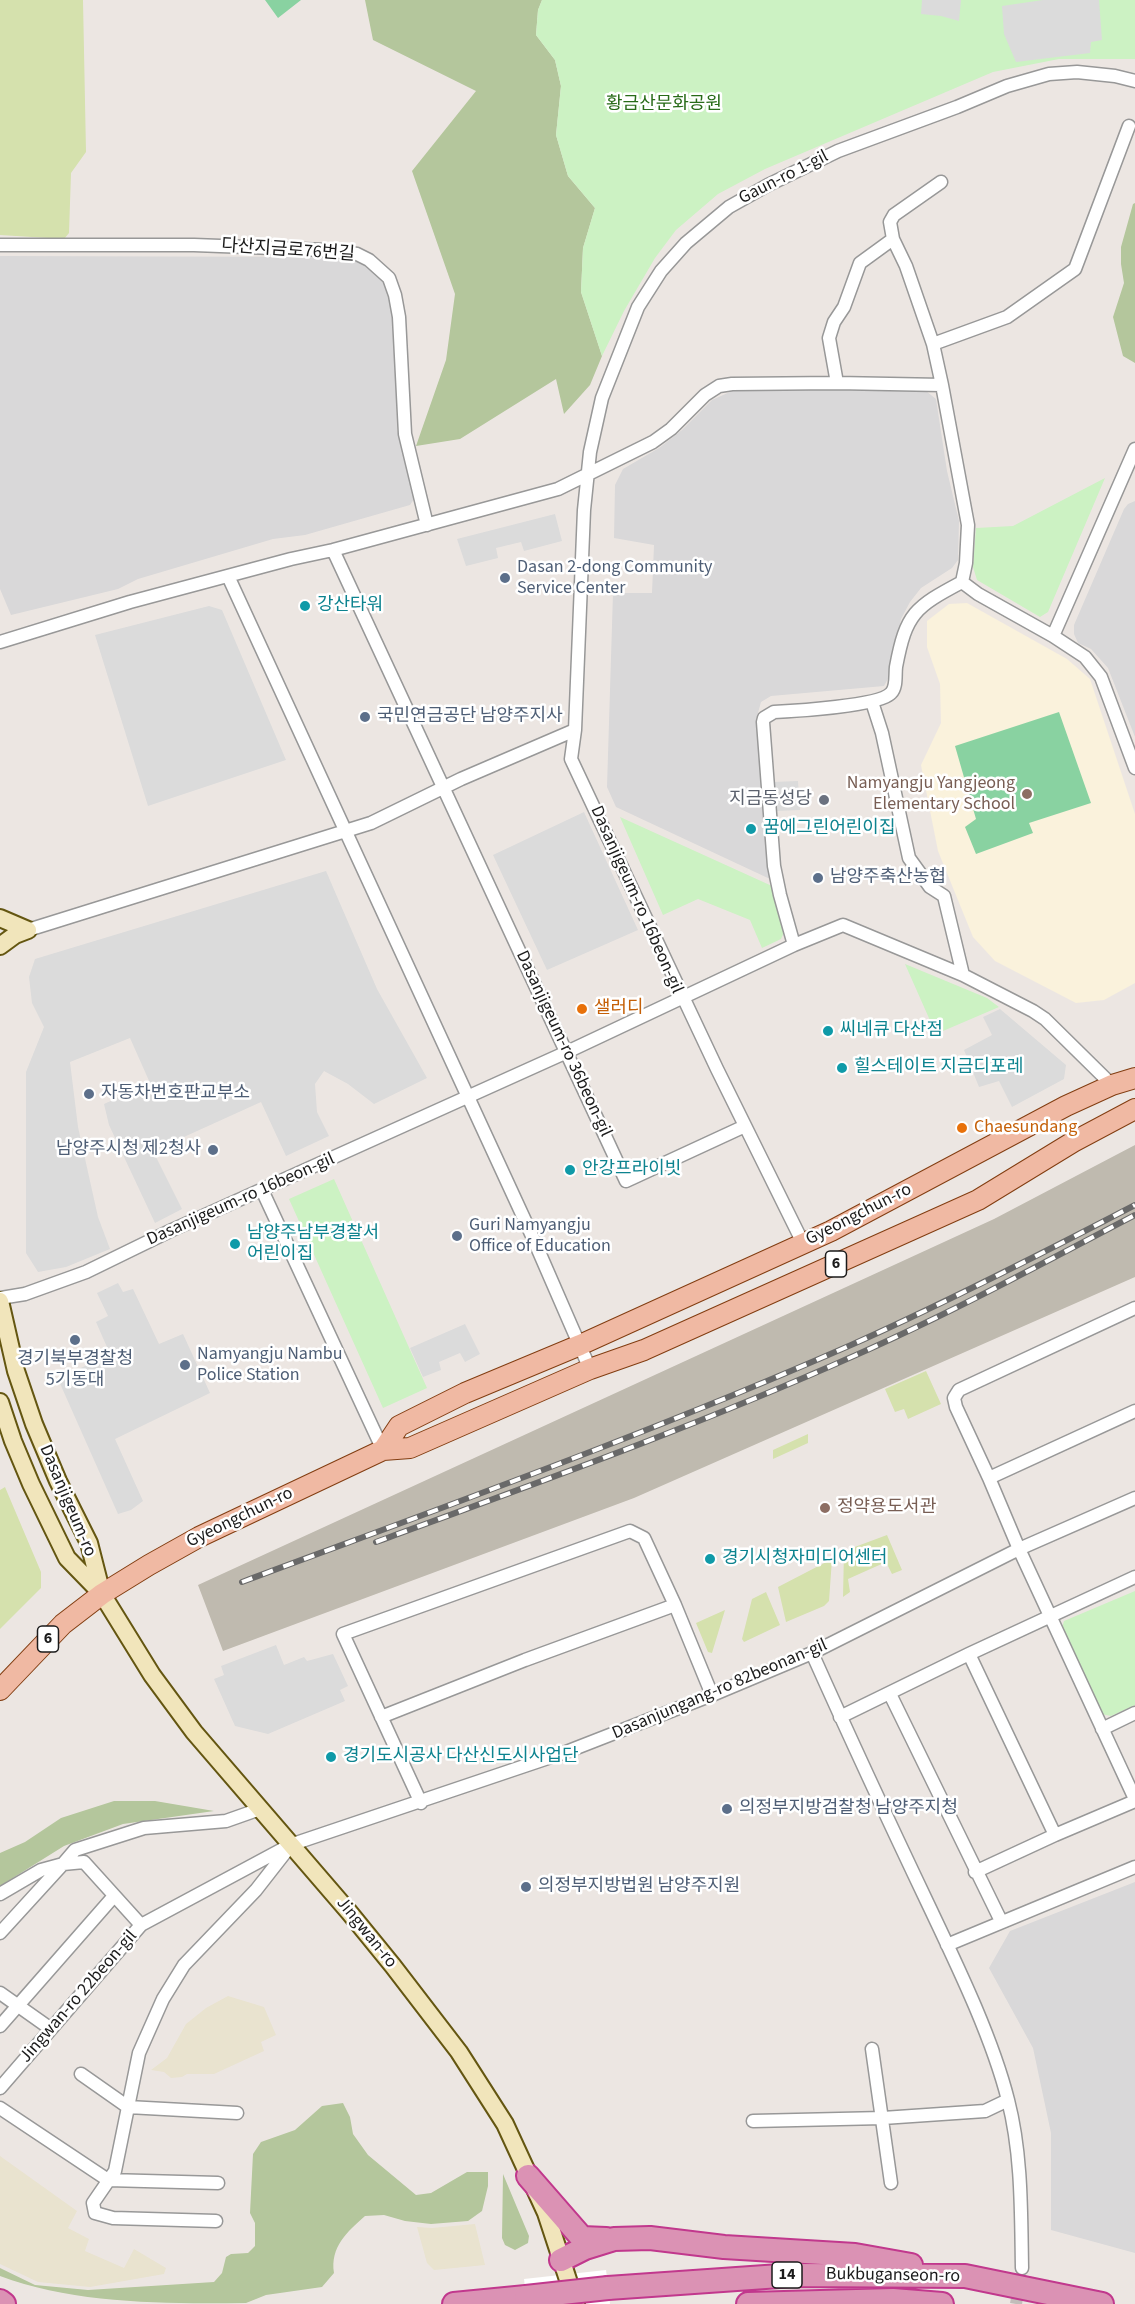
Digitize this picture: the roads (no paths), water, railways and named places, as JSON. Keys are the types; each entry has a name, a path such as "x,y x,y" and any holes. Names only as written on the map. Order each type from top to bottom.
{"highway":[{"path":"528,2176 582,2238 650,2238 724,2247 855,2255 966,2276"},
{"path":"561,2260 585,2248 614,2239"},
{"name":"Bukbuganseon-ro","path":"454,2304 608,2288 794,2275 966,2276 1102,2304"},
{"path":"868,2304 893,2300"},
{"name":"14","path":"747,2304 893,2300 942,2304"}],"main road":[{"path":"0,918 28,930"},
{"path":"0,946 15,935 28,930"},
{"name":"Gyeongchun-ro","path":"383,1450 399,1426 465,1393 580,1345 831,1231 1066,1106 1112,1085 1135,1078"},
{"name":"Gyeongchun-ro","path":"102,1594 199,1537 383,1450 410,1448 590,1369 644,1350 978,1200 1073,1142 1135,1109"},
{"name":"Dasanjigeum-ro","path":"0,1300 16,1371 34,1424 58,1481 89,1543 102,1594"},
{"name":"Dasanjigeum-ro","path":"0,1402 31,1484 67,1558 102,1594"},
{"name":"6","path":"0,1690 63,1624 102,1594"},
{"name":"Jingwan-ro","path":"102,1594 152,1676 194,1732 349,1912 459,2052 505,2124 546,2213 576,2304"}],"street":[{"name":"Gaun-ro 1-gil","path":"588,472 602,398 638,307 661,271 686,243 729,207 838,151 1007,86 1049,74 1077,72 1115,76 1135,81"},
{"path":"933,344 1006,317 1075,269 1128,126"},
{"path":"941,182 894,215 890,222 893,239 906,266 933,344 942,385 968,525 966,563 962,582"},
{"path":"837,383 829,338 834,322 844,307 860,263 893,239"},
{"name":"다산지금로76번길","path":"0,245 194,245 357,254 369,260 389,278 396,295 405,434 427,525"},
{"path":"0,642 130,602 558,489 588,472 623,459 653,442 671,429 705,395 719,386 837,383 942,385"},
{"path":"1053,636 1135,449"},
{"name":"Dasanjigeum-ro 16beon-gil","path":"0,1300 25,1294 86,1272 684,998 572,759 584,510 588,472"},
{"name":"Dasanjigeum-ro 36beon-gil","path":"333,550 626,1181 745,1126"},
{"path":"228,576 468,1097 590,1369"},
{"path":"962,582 978,594 1053,636 1085,657 1101,677 1135,768"},
{"path":"794,945 774,866 764,718 774,712 872,702 885,698 892,693 895,685 906,624 918,609 935,596 962,582"},
{"path":"872,702 882,733 909,858 930,886 944,896 963,975"},
{"path":"28,930 371,823 575,730"},
{"path":"803,1244 684,998 794,945 843,925 963,975 1045,1019 1112,1085"},
{"path":"262,1190 383,1450"},
{"path":"975,1872 1135,1800 1019,1549 954,1398 959,1390 1135,1308"},
{"path":"989,1478 1135,1411"},
{"name":"Dasanjungang-ro 82beonan-gil","path":"290,1845 421,1803 566,1752 712,1695 812,1653 1019,1549 1135,1498"},
{"path":"421,1803 343,1634 630,1531 644,1538 675,1605 712,1695"},
{"path":"840,1717 1135,1577"},
{"path":"381,1716 675,1605"},
{"path":"812,1653 947,1945 985,2034 1008,2100 1021,2208 1022,2268"},
{"path":"969,1654 1055,1835"},
{"path":"890,1694 1001,1922"},
{"path":"1102,1729 1135,1713"},
{"path":"0,1933 75,1850 144,1828 226,1821 260,1809"},
{"path":"216,2221 113,2218 95,2213 93,2203 115,2171 139,2053 163,1999 184,1965 256,1890 290,1845"},
{"name":"Jingwan-ro 22beon-gil","path":"0,2088 141,1925 290,1845"},
{"path":"0,1894 41,1870 63,1864 84,1862 141,1925"},
{"path":"947,1945 1135,1867"},
{"path":"0,2026 114,1896"},
{"path":"0,1993 51,2029"},
{"path":"872,2049 891,2183"},
{"path":"81,2074 128,2107 237,2114"},
{"path":"753,2121 883,2118 985,2111 1008,2100"},
{"path":"0,2108 108,2180 218,2183"}],"tunnel":[{"path":"1016,2304 1022,2268"}],"railway":[{"path":"242,1582 548,1468 776,1377 923,1312 1135,1205"},
{"path":"376,1542 618,1453 797,1381 927,1322 1135,1215"}],"place":[{"name":"Dasan 2-dong Community Service Center","path":"505,578"},
{"name":"강산타워","path":"305,606"},
{"name":"국민연금공단 남양주지사","path":"365,717"},
{"name":"Namyangju Yangjeong Elementary School","path":"1027,794"},
{"name":"지금동성당","path":"824,800"},
{"name":"꿈에그린어린이집","path":"751,829"},
{"name":"남양주축산농협","path":"818,878"},
{"name":"샐러디","path":"582,1009"},
{"name":"씨네큐 다산점","path":"828,1031"},
{"name":"힐스테이트 지금디포레","path":"842,1068"},
{"name":"자동차번호판교부소","path":"89,1094"},
{"name":"Chaesundang","path":"962,1128"},
{"name":"남양주시청 제2청사","path":"213,1150"},
{"name":"안강프라이빗","path":"570,1170"},
{"name":"Guri Namyangju Office of Education","path":"457,1236"},
{"name":"남양주남부경찰서 어린이집","path":"235,1244"},
{"name":"경기북부경찰청 5기동대","path":"75,1340"},
{"name":"Namyangju Nambu Police Station","path":"185,1365"},
{"name":"정약용도서관","path":"825,1508"},
{"name":"경기시청자미디어센터","path":"710,1559"},
{"name":"경기도시공사 다산신도시사업단","path":"331,1757"},
{"name":"의정부지방검찰청 남양주지청","path":"727,1809"},
{"name":"의정부지방법원 남양주지원","path":"526,1887"}],"park label":[{"name":"황금산문화공원","path":"664,105"}]}
